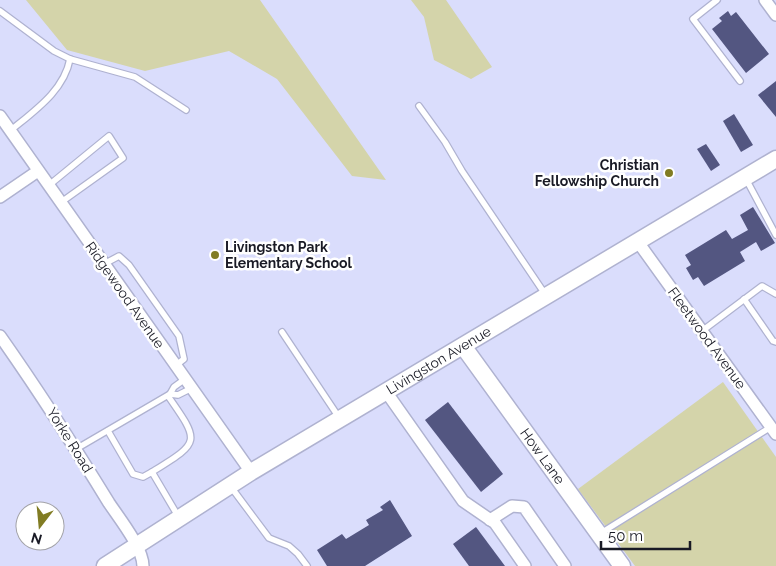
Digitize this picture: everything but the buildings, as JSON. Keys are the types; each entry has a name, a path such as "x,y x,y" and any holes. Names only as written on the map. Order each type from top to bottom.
{"main road":[{"name":"Livingston Avenue","path":"105,566 251,472 387,393 776,159"},
{"name":"How Lane","path":"463,346 622,566"}],"street":[{"path":"765,0 776,15"},
{"name":"Ridgewood Avenue","path":"0,116 251,472"},
{"path":"0,197 38,171"},
{"name":"Fleetwood Avenue","path":"638,242 774,430"},
{"name":"Yorke Road","path":"0,336 76,449 136,546 143,560 143,566"},
{"path":"387,393 463,501 495,523 525,566"},
{"path":"490,520 512,506 524,508 565,566"}],"lane":[{"path":"716,0 693,19 740,81"},
{"path":"0,12 54,51 70,59 135,77 186,110"},
{"path":"10,131 60,86 68,73 70,59"},
{"path":"419,106 445,142 462,171 546,296"},
{"path":"48,186 109,136 124,158 60,203"},
{"path":"745,178 776,235"},
{"path":"103,264 119,256 130,265 180,336 184,359 175,366"},
{"path":"702,331 762,286 776,294"},
{"path":"744,299 773,341 776,342"},
{"path":"282,332 341,420"},
{"path":"76,449 169,395 174,388 188,383"},
{"path":"169,395 178,394 188,383"},
{"path":"108,431 133,474 143,477 152,472 184,452 191,442 192,432 169,395"},
{"path":"599,534 774,430"},
{"path":"152,472 179,518"},
{"path":"230,485 269,538 289,546 307,566"}],"green space":[{"path":"26,0 260,0 386,180 352,176 277,79 229,51 145,71 67,50"},
{"path":"411,0 446,0 492,67 471,79 434,60 424,17"},
{"path":"723,382 776,457 776,566 635,566 578,489"}],"place":[{"name":"Christian Fellowship Church","path":"669,173"},
{"name":"Livingston Park Elementary School","path":"215,255"}]}
